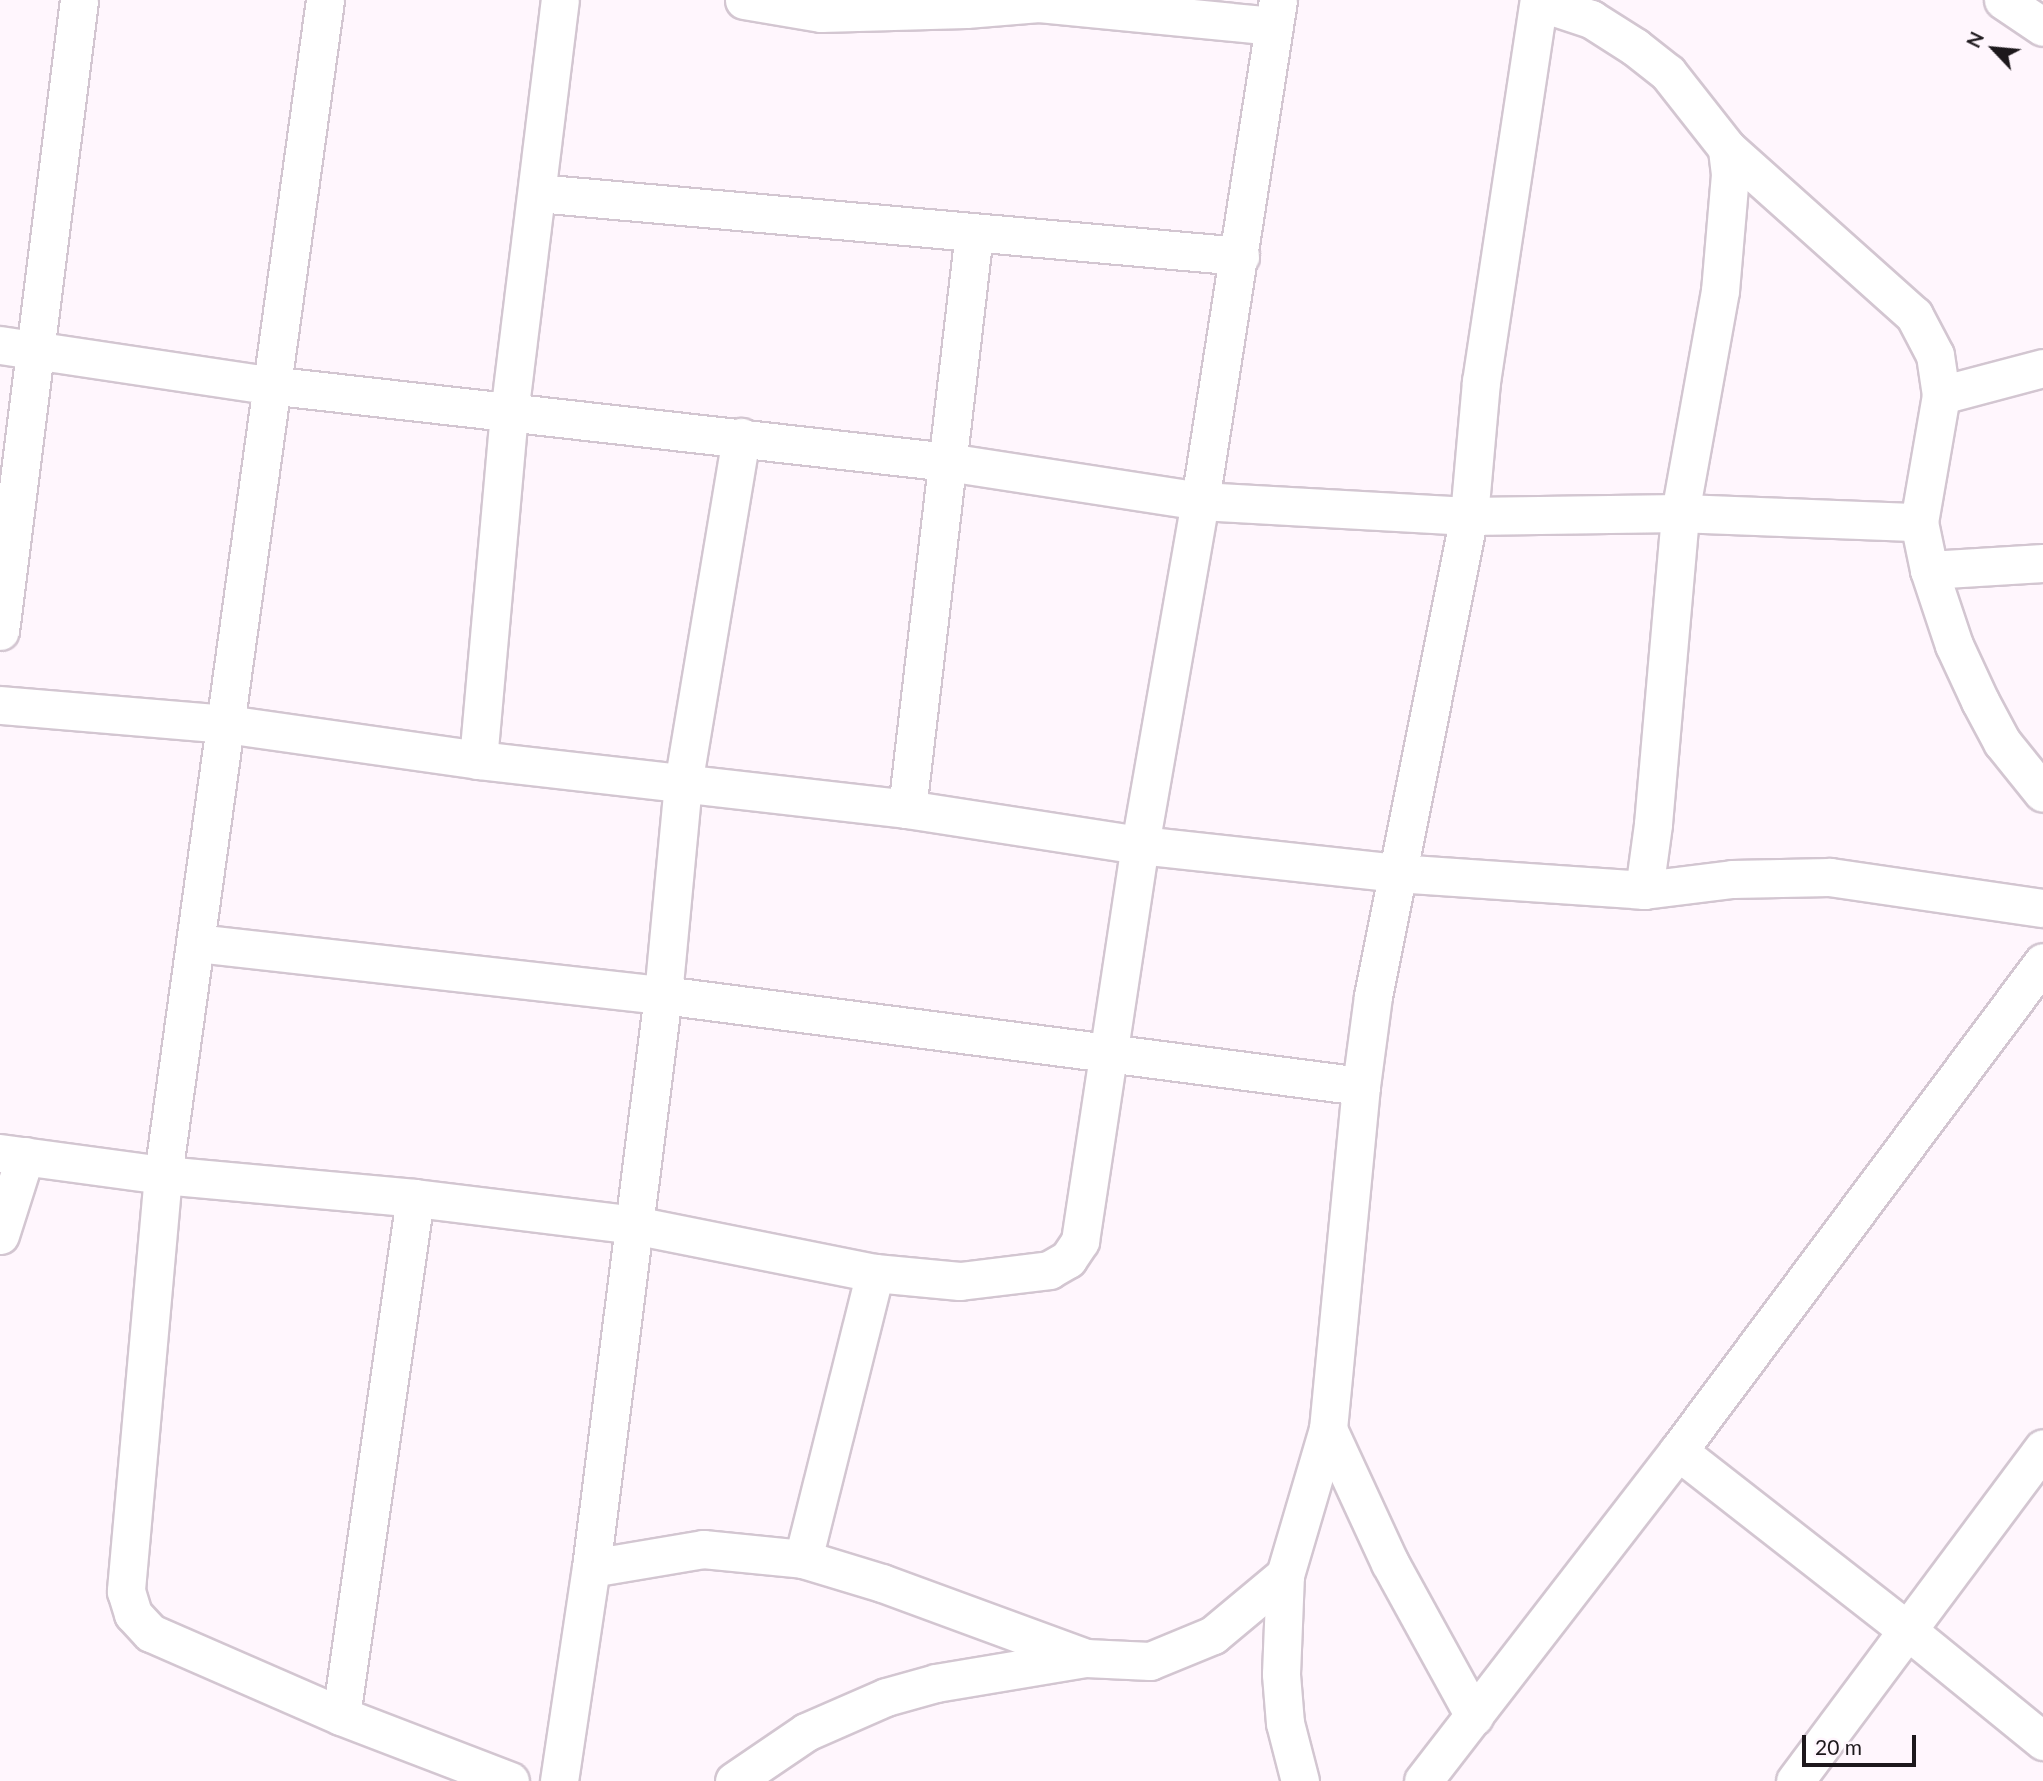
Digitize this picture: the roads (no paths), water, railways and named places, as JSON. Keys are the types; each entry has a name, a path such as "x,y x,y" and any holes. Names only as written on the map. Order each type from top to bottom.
{"street":[{"path":"0,631 79,0"},
{"path":"325,0 269,385 226,724 163,1175 126,1591 133,1614 151,1633 341,1716 510,1781"},
{"path":"478,760 509,414 559,0"},
{"path":"0,1235 13,1155 163,1175 415,1198 634,1226 875,1273 960,1281 1049,1270 1068,1259 1080,1241 1140,845 1200,501 1276,13 1040,1 967,9 822,6 744,0"},
{"path":"2003,0 2043,27"},
{"path":"1300,1781 1285,1723 1281,1674 1285,1576 1328,1429 1361,1086 1373,996 1396,873 1426,744 1469,516 1481,382 1539,1 1591,19 1635,47 1668,73 1727,148 1914,315 1935,355 1941,395 1919,522 1929,570 1954,645 1980,701 2003,742 2043,793"},
{"path":"1644,890 1657,787 1680,513 1720,291 1730,173 1727,148"},
{"path":"537,193 1240,256"},
{"path":"907,809 974,233"},
{"path":"0,345 269,385 948,462 1200,501 1469,516 1680,513 1919,522"},
{"path":"1941,395 2043,368"},
{"path":"559,1781 590,1569 663,995 683,784 741,437"},
{"path":"1929,570 2043,563"},
{"path":"0,705 226,724 478,760 907,809 1140,845 1396,873 1644,890 1732,879 1830,877 2043,908"},
{"path":"196,943 663,995 1361,1086"},
{"path":"1423,1781 1678,1451 2043,962"},
{"path":"341,1716 415,1198"},
{"path":"803,1559 875,1273"},
{"path":"1328,1429 1390,1563 1474,1716"},
{"path":"1795,1781 2043,1448"},
{"path":"1678,1451 1907,1630 2043,1741"},
{"path":"590,1569 703,1549 803,1559 882,1583 1086,1658"},
{"path":"734,1781 806,1732 886,1698 936,1683 1086,1658 1150,1661 1213,1635 1285,1576"}]}
